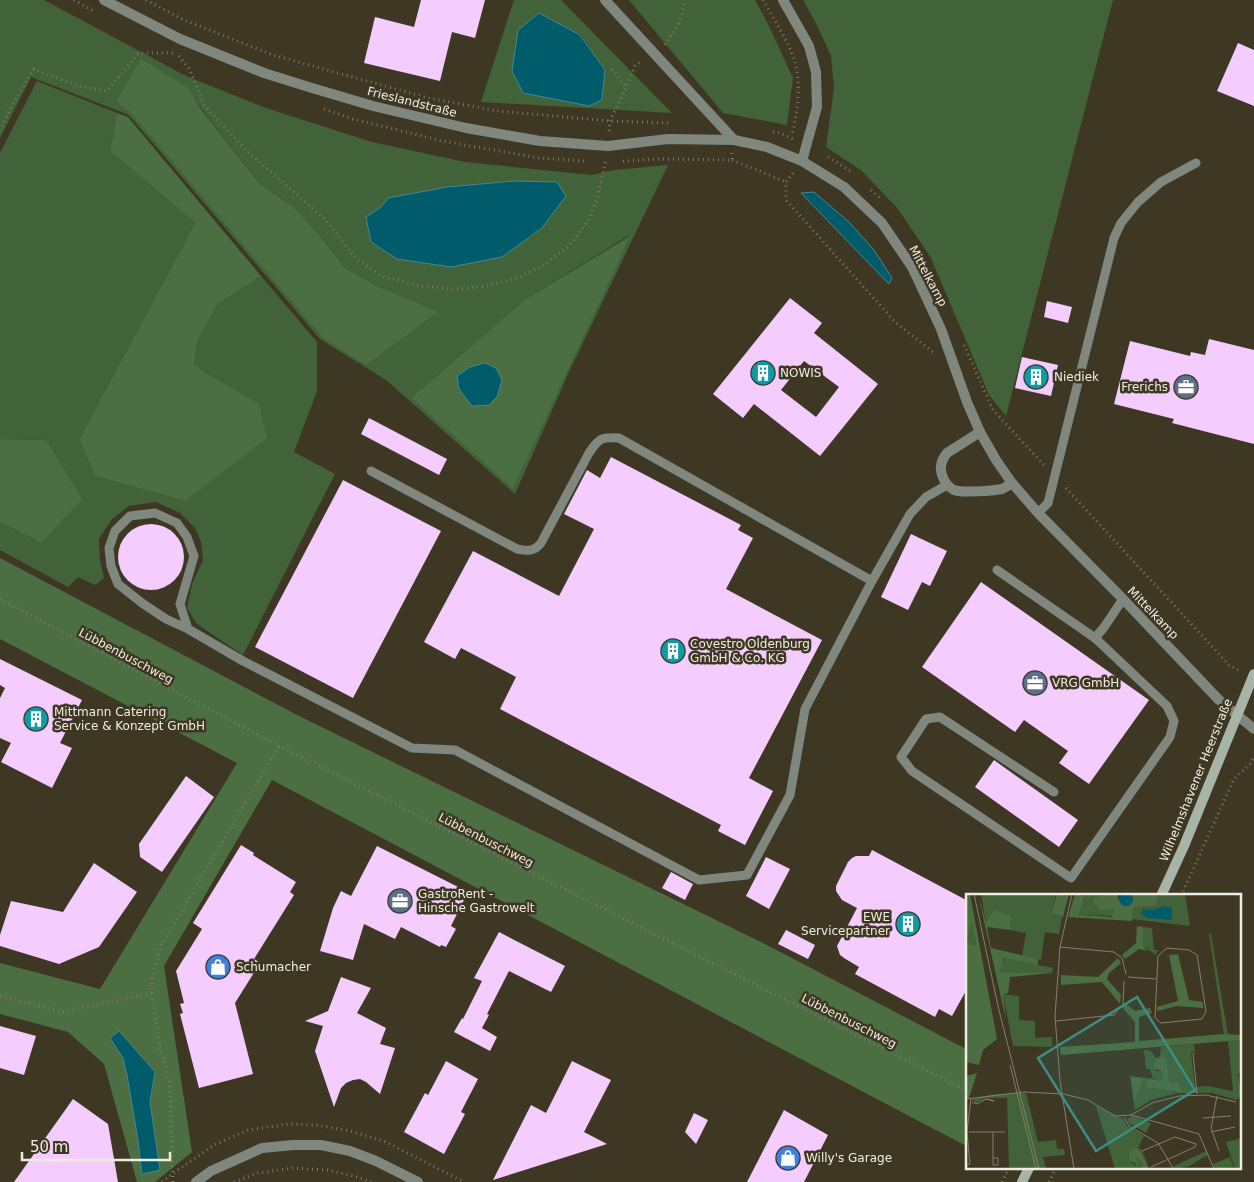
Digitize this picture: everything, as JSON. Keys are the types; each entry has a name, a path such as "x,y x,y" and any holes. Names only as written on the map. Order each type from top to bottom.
{"street":[{"name":"Frieslandstraße","path":"104,0 180,38 264,73 374,106 466,128 540,141 608,146 668,139 734,140"},
{"path":"605,0 734,140"},
{"path":"784,0 809,46 816,72 817,107 802,161"},
{"name":"Mittelkamp","path":"734,140 767,147 802,161 844,187 882,223 912,267 941,329 967,402 980,432 1012,483 1038,513 1219,700 1254,729"},
{"path":"980,432 947,453 941,464 943,478 954,490 962,492 1004,489 1012,483"},
{"name":"Wilhelmshavener Heerstraße","path":"1162,894 1184,846 1253,676"},
{"path":"196,1182 211,1171 262,1148 321,1145 350,1151 376,1161 418,1182"},
{"path":"1022,1182 1028,1170"}],"lane":[{"path":"1038,513 1048,503 1117,230 1121,222 1138,202 1161,182 1196,162"},
{"path":"371,471 517,548 527,551 537,549 541,543 588,452 597,441 606,437 619,438 872,581"},
{"path":"188,629 180,604 194,556 186,537 177,523 155,512 130,516 115,531 109,548 111,566 118,584 166,619 412,748 455,750 699,880 747,875 790,795 805,709 872,581 910,514 926,497 948,485"},
{"path":"997,570 1095,638 1167,706 1174,721 1170,737 1071,878 912,771 901,756 926,719 940,717 1054,792"},
{"path":"1095,638 1123,599"}],"path":[{"path":"146,0 184,20 273,55 428,98 498,111 610,121 670,123"},
{"path":"0,131 12,105 34,68 81,87 107,91 139,54 177,53 190,70 204,105 245,150 327,221 355,258 382,276 420,286 456,289 488,286 518,278 543,266 570,246 588,221 597,199 603,174 610,121 635,66 663,47 676,29 684,10 684,0"},
{"path":"763,0 789,47 796,65 799,90 797,114 791,138"},
{"path":"612,69 626,88"},
{"path":"765,131 780,133 807,145 848,169 854,175"},
{"path":"732,160 786,182"},
{"path":"802,161 786,182 786,200 894,322 939,356 950,353"},
{"path":"867,186 879,196 884,204"},
{"path":"962,340 993,410 1229,665 1253,676"},
{"name":"Lübbenbuschweg","path":"0,600 279,746 966,1090"},
{"path":"173,1182 170,1084 160,1047 152,993 152,977 162,944 279,746"},
{"path":"1182,894 1234,779 1250,764 1254,757"},
{"path":"0,996 62,1012 152,993"},
{"path":"234,1182 258,1173 293,1168 327,1170 371,1182"},
{"path":"1002,1182 1008,1170"},
{"path":"1049,1182 1055,1170"}],"green space":[{"path":"0,0 44,0 186,76 266,108 372,142 465,162 592,175 614,170 668,165 568,374 515,494 386,380 320,339 129,115 31,77 0,138","holes":["190,89 200,107 260,184 294,207 321,237 344,267 381,288 322,337 131,112 116,101","514,181 557,182 366,217 381,207 447,187","629,236 513,487 411,398 524,300"]},
{"path":"514,0 561,0 672,113 481,102","holes":["539,13 581,35 605,70"]},
{"path":"629,0 755,0 793,78 787,125 723,113"},
{"path":"803,0 1113,0 1006,416 989,395 931,258 898,209 862,171 826,147 834,88 831,56"},
{"path":"141,59 190,89 200,108 260,184 294,207 321,237 344,267 381,288 438,312 366,365 322,337 131,113 116,101"},
{"path":"37,81 117,113 110,151 195,223 79,439 95,476 185,501 214,378 194,364 198,340 218,304 261,276 317,342 317,391 294,452 335,474 243,655 197,624 187,608 192,584 203,560 201,542 195,528 180,513 156,502 129,506 112,519 99,539 100,560 104,578 95,585 78,577 68,587 0,550 0,522 41,543 46,440 0,439 0,153"},
{"path":"117,113 128,117 261,276 218,304 198,340 194,364 259,404 267,438 185,501 95,476 79,439 195,223 110,151"},
{"path":"630,236 513,488 411,398 524,300"},
{"path":"0,439 46,440 82,499 41,543 0,522"},
{"path":"0,558 299,716 765,944 966,1049 966,1146 272,780 164,966 192,1152 155,1182 137,1182 104,1064 68,1032 0,1014 0,963 100,989 237,763 0,639","holes":["119,1031 155,1072 150,1102 160,1170 142,1174"]}],"water":[{"path":"539,13 580,35 605,70 602,100 589,106 523,93 512,71 518,30"},
{"path":"514,181 557,182 566,196 542,228 502,257 451,267 397,259 371,242 366,217 381,207 388,198 447,187"},
{"path":"814,192 850,223 874,250 892,278 889,284 801,193"},
{"path":"485,363 496,368 502,380 497,397 489,405 472,406 459,389 457,376 470,367"},
{"path":"119,1031 155,1072 150,1102 160,1170 142,1174 138,1140 123,1058 110,1038"}],"building":[{"path":"421,0 485,0 475,38 452,32 440,81 364,63 375,17 414,27"},
{"path":"1238,43 1254,50 1254,106 1217,91"},
{"name":"NOWIS","path":"790,298 822,323 814,333 878,384 820,456 754,404 743,418 713,394","holes":["804,361 839,387 816,417 781,390"]},
{"path":"1047,301 1072,307 1068,323 1044,317"},
{"name":"Frerichs","path":"1209,339 1254,350 1254,444 1172,423 1174,419 1114,404 1130,341 1190,356 1191,352 1205,355"},
{"name":"Niediek","path":"1022,357 1058,365 1051,396 1015,388"},
{"path":"369,418 447,459 439,475 361,434"},
{"name":"Covestro Oldenburg GmbH & Co. KG","path":"611,457 741,525 738,530 753,538 726,589 822,640 749,778 773,791 745,845 718,831 721,825 500,709 516,677 461,648 455,659 424,642 473,551 559,596 594,529 564,514 587,470 600,478"},
{"path":"343,480 441,531 353,698 255,647"},
{"path":"151,524 164,526 179,539 182,544 184,557 182,570 169,585 164,588 151,590 138,588 123,575 120,570 118,557 120,544 133,529 138,526"},
{"path":"911,534 947,551 930,586 922,582 908,610 881,597"},
{"name":"VRG GmbH","path":"981,582 1149,700 1089,784 1059,763 1068,751 1024,720 1015,732 922,667"},
{"name":"Mittmann Catering Service & Konzept GmbH","path":"0,659 82,700 60,743 72,748 52,788 1,762 11,743 0,738 0,698 5,688 0,685"},
{"path":"994,760 1078,820 1059,847 975,787"},
{"path":"186,776 214,797 162,872 140,857 139,844"},
{"name":"Schumacher","path":"241,845 254,853 253,855 296,882 290,892 294,895 254,959 260,963 235,1003 253,1074 199,1088 180,1014 183,1013 180,1004 184,1003 176,971 202,929 193,923"},
{"name":"GastroRent - Hinsche Gastrowelt","path":"377,846 468,892 451,926 456,929 446,947 441,945 440,947 401,927 395,939 364,924 353,960 320,951 333,908 341,891 351,896"},
{"name":"EWE Servicepartner","path":"872,850 966,900 966,991 952,1016 939,1009 935,1017 855,974 859,967 840,955 837,946 857,908 842,900 836,891 836,886 852,858 856,856 869,856"},
{"path":"766,857 790,869 769,909 746,896"},
{"path":"94,863 137,892 99,947 59,964 0,946 0,935 11,901 63,912"},
{"path":"671,872 693,884 685,900 662,888"},
{"path":"786,930 815,945 808,959 778,944"},
{"path":"499,932 565,966 551,992 509,971 482,1028 497,1037 490,1051 454,1032 463,1019 482,981 474,978"},
{"path":"341,977 371,988 357,1013 386,1028 380,1044 395,1048 380,1094 366,1082 360,1079 353,1080 341,1088 334,1107 315,1051 323,1026 305,1021 328,1011"},
{"path":"0,1026 36,1036 24,1075 0,1068"},
{"path":"446,1061 478,1079 461,1112 465,1114 444,1154 404,1132 425,1093 428,1095"},
{"path":"572,1061 611,1080 584,1132 607,1144 493,1180 531,1105 546,1113"},
{"path":"73,1099 108,1124 118,1182 14,1182"},
{"name":"Willy's Garage","path":"784,1110 828,1135 804,1182 747,1182"},
{"path":"694,1113 708,1120 696,1144 685,1132"}],"place":[{"name":"NOWIS","path":"763,373"},
{"name":"Niediek","path":"1036,377"},
{"name":"Frerichs","path":"1186,387"},
{"name":"Covestro Oldenburg GmbH & Co. KG","path":"673,651"},
{"name":"VRG GmbH","path":"1035,683"},
{"name":"Mittmann Catering Service & Konzept GmbH","path":"36,719"},
{"name":"GastroRent - Hinsche Gastrowelt","path":"400,901"},
{"name":"EWE Servicepartner","path":"908,924"},
{"name":"Schumacher","path":"218,967"},
{"name":"Willy's Garage","path":"788,1158"}]}
